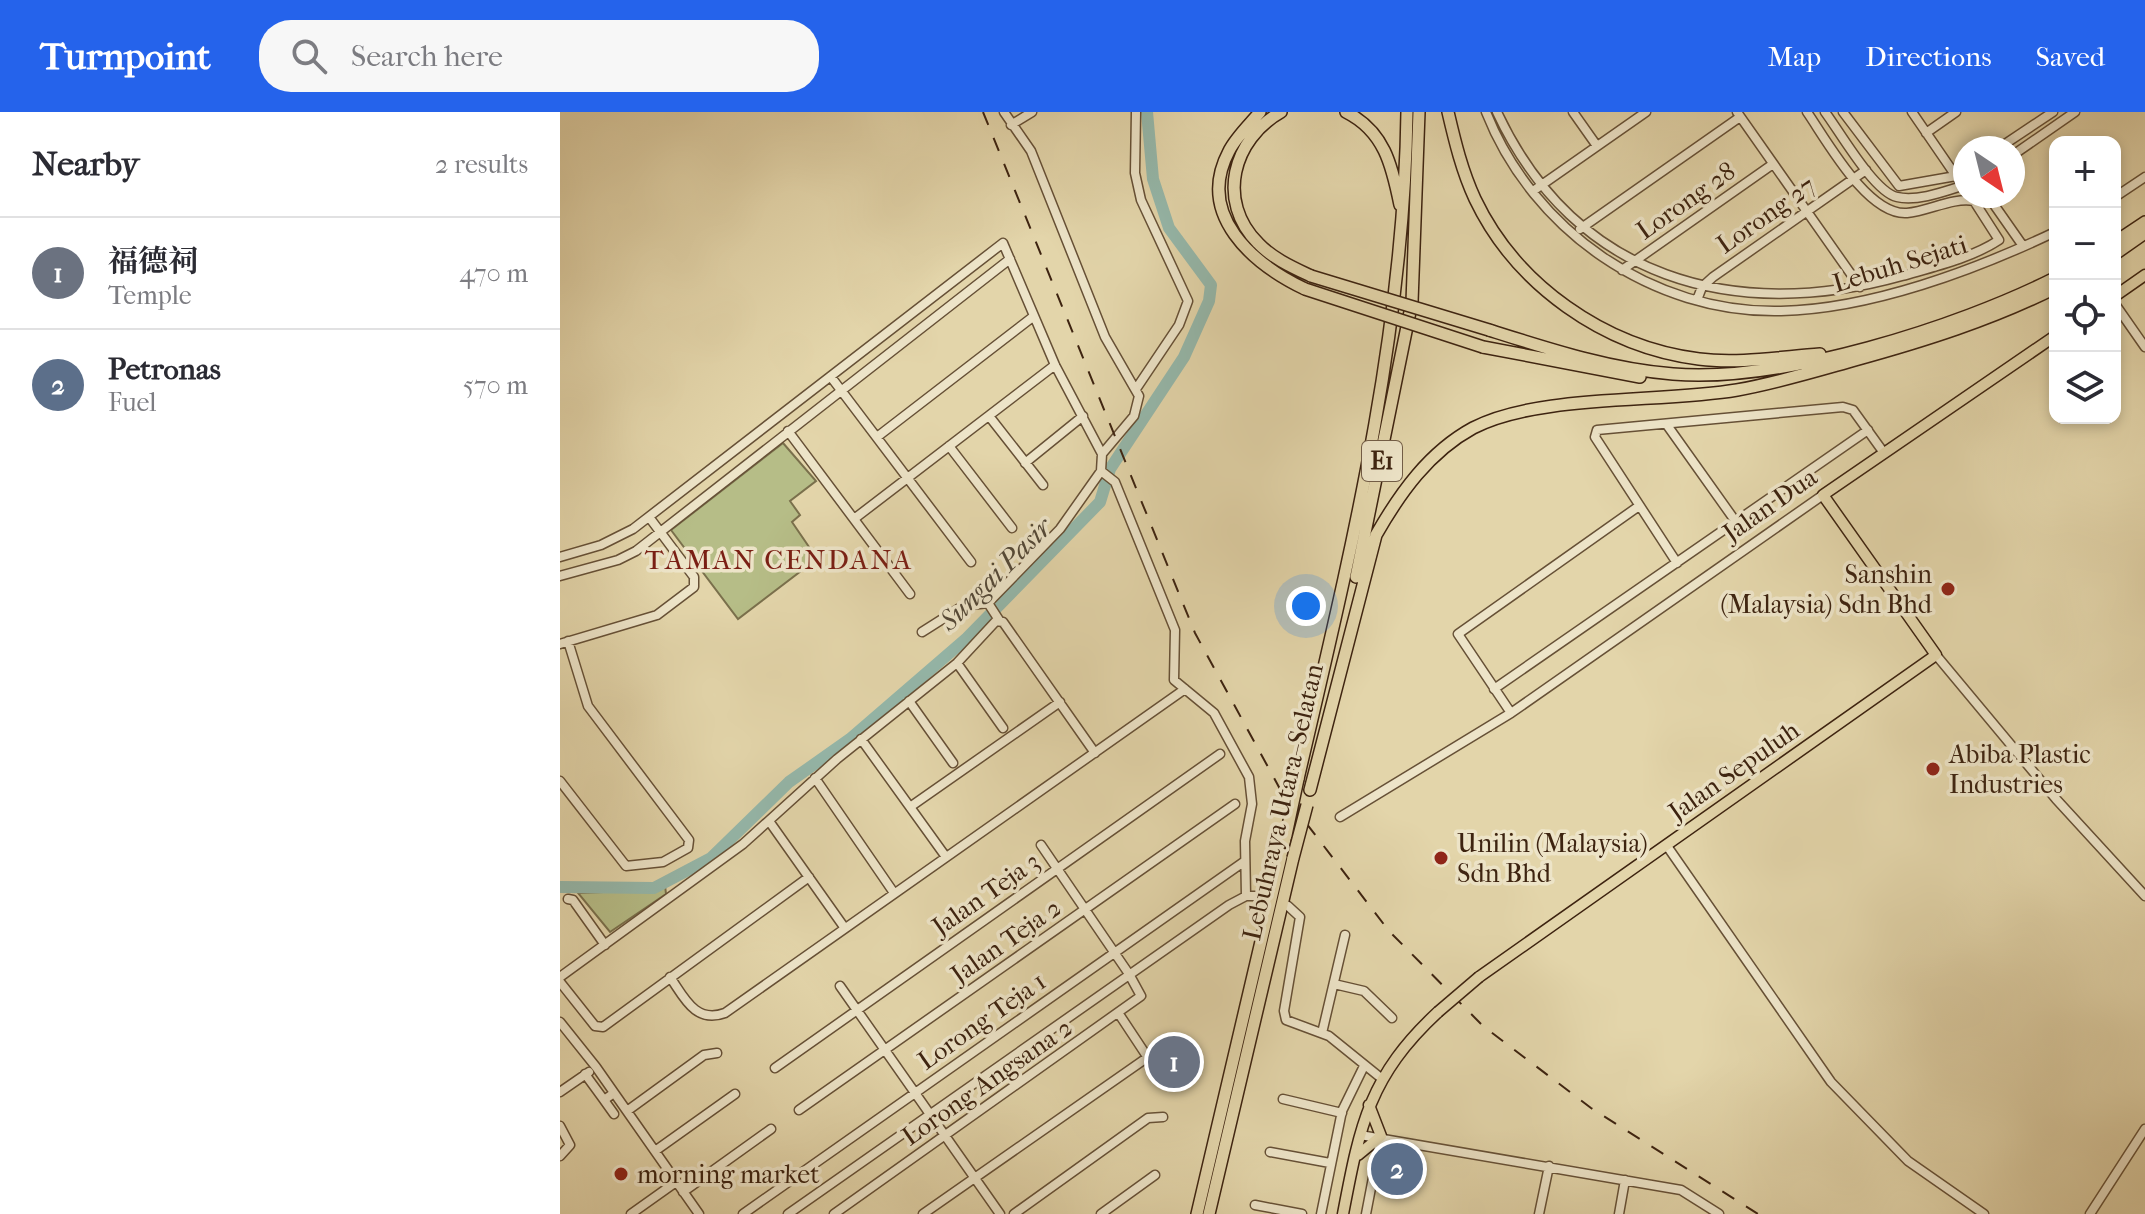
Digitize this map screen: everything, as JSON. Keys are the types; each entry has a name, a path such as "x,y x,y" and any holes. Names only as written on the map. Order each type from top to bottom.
{"highway":[{"path":"1260,112 1230,149 1223,166 1219,185 1222,213 1236,239 1248,253 1274,273 1305,289 1483,347 1562,365 1703,383 1811,373"},
{"path":"1281,112 1251,135 1234,171 1234,193 1244,225 1266,251 1311,276 1557,352 1673,374 1761,371 1845,352 1995,305 2051,280"},
{"path":"1346,112 1369,126 1387,153 1404,225"},
{"name":"Lebuhraya Utara–Selatan","path":"1197,1214 1374,440 1404,225 1407,112"},
{"name":"Lebuhraya Utara–Selatan","path":"1209,1214 1307,805 1385,448 1412,302 1419,112"},
{"path":"1448,112 1467,181 1494,233 1534,280 1568,308 1611,334 1668,353 1699,359 1726,361 1845,352"},
{"path":"2121,238 2145,222"},
{"path":"2121,250 2145,233"},
{"path":"1310,790 1376,535 1396,500 1429,460 1473,428 1517,412 1736,390 1811,373 1999,315 2049,291"}],"main road":[{"path":"2121,292 2145,275"},
{"name":"Jalan Dua","path":"1823,495 2049,340"},
{"path":"1823,495 1936,655"},
{"name":"Jalan Sepuluh","path":"1343,1214 1368,1103 1404,1046 1438,1012 1479,977 1936,655"},
{"path":"1353,1161 1362,1148 1379,1136 1368,1103"}],"street":[{"path":"1004,112 1031,151 1105,337 1136,389 1138,409 1102,454"},
{"path":"1011,125 1032,112"},
{"path":"1136,112 1135,173 1141,200 1188,301 1179,325 1136,389"},
{"name":"Lebuh Sejati","path":"1486,112 1498,139 1533,191 1572,235 1622,270 1697,300 1741,309 1824,307 1901,290 2049,235"},
{"path":"1497,112 1515,146 1582,227 1620,255 1702,287 1779,296 1860,287 1977,251 1996,242 1999,236 1974,201 1900,213 1875,201 1854,179 1807,112"},
{"path":"1573,112 1597,146"},
{"path":"1533,191 1646,112"},
{"path":"1825,112 1866,170 1885,191 1900,198 1953,188"},
{"path":"1843,112 1899,186 1953,177"},
{"path":"1912,112 1953,172"},
{"path":"1926,133 1956,112"},
{"path":"2017,136 2053,112"},
{"path":"2025,147 2075,112"},
{"path":"1572,235 1738,114 1860,287"},
{"name":"Lorong 28","path":"1622,270 1773,164"},
{"name":"Lorong 27","path":"1697,300 1702,287 1866,170"},
{"path":"2121,193 2145,177"},
{"path":"1996,208 2023,246"},
{"path":"560,557 617,539 649,517 1003,243 1055,365 1102,454 1106,474 1175,630 1174,680 1214,713 1249,777 1252,804 1245,861 1253,897 1129,974 788,1214"},
{"path":"560,576 628,556 1010,259"},
{"path":"2121,313 2145,347"},
{"path":"877,437 1034,316"},
{"path":"854,519 1055,365"},
{"path":"831,377 971,562"},
{"path":"1677,563 1594,433 1597,430 1843,407 1853,410 1884,453"},
{"path":"989,416 1043,485"},
{"path":"1025,463 1083,416"},
{"path":"1667,425 1736,522"},
{"path":"1494,689 1868,430"},
{"path":"788,431 910,594"},
{"path":"949,446 1012,528"},
{"path":"809,877 599,1028 560,980 729,856 861,739 957,663 994,610 1106,474"},
{"name":"Jalan Dua","path":"1340,817 1511,713 1823,495"},
{"path":"1511,713 1459,638 1461,629 1639,506"},
{"path":"560,781 626,866 663,862 688,848 689,840 588,706 564,642 657,615 694,587 694,577 649,517"},
{"path":"922,632 963,606 994,610 1095,753"},
{"path":"1936,655 2056,799 2145,896"},
{"path":"957,663 1003,728"},
{"path":"670,977 695,1012 714,1016 725,1013 1185,689"},
{"path":"909,701 953,763"},
{"path":"910,807 1060,702"},
{"path":"861,739 946,857"},
{"name":"Jalan Teja 3","path":"775,1068 1220,754"},
{"path":"815,778 894,893"},
{"name":"Jalan Teja 2","path":"799,1110 1235,804"},
{"path":"769,821 844,927"},
{"path":"1041,845 1129,974"},
{"path":"1667,846 1831,1082 1908,1161 1984,1214"},
{"name":"Lorong Teja 1","path":"743,1214 1245,861"},
{"path":"568,899 573,900 605,945"},
{"path":"1289,909 1299,913 1300,920 1285,1016 1290,1023 1322,1033 1381,1078"},
{"path":"1322,1033 1345,935"},
{"name":"Lorong Angsana 2","path":"834,1214 1119,1014 1141,996 1129,974"},
{"path":"1334,984 1364,991 1392,1018"},
{"path":"840,986 1000,1214"},
{"path":"1119,1014 1162,1079"},
{"path":"560,1022 596,1067 699,1214"},
{"path":"627,1111 704,1055 717,1053"},
{"path":"923,1214 1148,1057"},
{"path":"1321,1214 1342,1113 1364,1066"},
{"path":"560,1092 596,1067"},
{"path":"585,1074 614,1114"},
{"path":"604,1100 614,1093"},
{"path":"655,1151 735,1094"},
{"path":"1283,1099 1342,1113"},
{"path":"1014,1214 1148,1118 1163,1117"},
{"path":"560,1126 570,1145 560,1156"},
{"path":"683,1192 771,1129"},
{"path":"2090,1214 2145,1129"},
{"path":"1361,1132 1681,1190 1719,1214"},
{"path":"1366,1214 1379,1136"},
{"path":"1270,1152 1330,1163"},
{"path":"1539,1214 1549,1166"},
{"path":"1101,1214 1155,1175"},
{"path":"1619,1214 1625,1180"},
{"path":"631,1214 676,1182"},
{"path":"847,1205 853,1214"},
{"path":"1255,1205 1302,1214"}],"green space":[{"path":"783,443 816,481 790,501 800,515 792,522 822,566 805,568 738,619 671,530"},
{"path":"665,885 666,894 610,932 578,893 656,890"}],"waterway":[{"name":"Sungai Pasir","path":"560,887 654,888 711,858 789,782 850,739 967,638 1100,502 1110,469 1184,357 1209,301 1211,285 1169,228 1153,179 1147,112"}],"tunnel":[{"path":"1257,900 1286,910"}],"railway":[{"path":"983,112 1195,633 1280,789 1389,931 1483,1026 1591,1108 1758,1214"}],"place":[{"name":"Sanshin (Malaysia) Sdn Bhd","path":"1948,589"},
{"name":"Abiba Plastic Industries","path":"1933,769"},
{"name":"Unilin (Malaysia) Sdn Bhd","path":"1441,858"},
{"name":"福德祠","path":"1174,1062"},
{"name":"Petronas","path":"1397,1169"},
{"name":"morning market","path":"621,1174"}],"district":[{"name":"TAMAN CENDANA","path":"779,559"}]}
